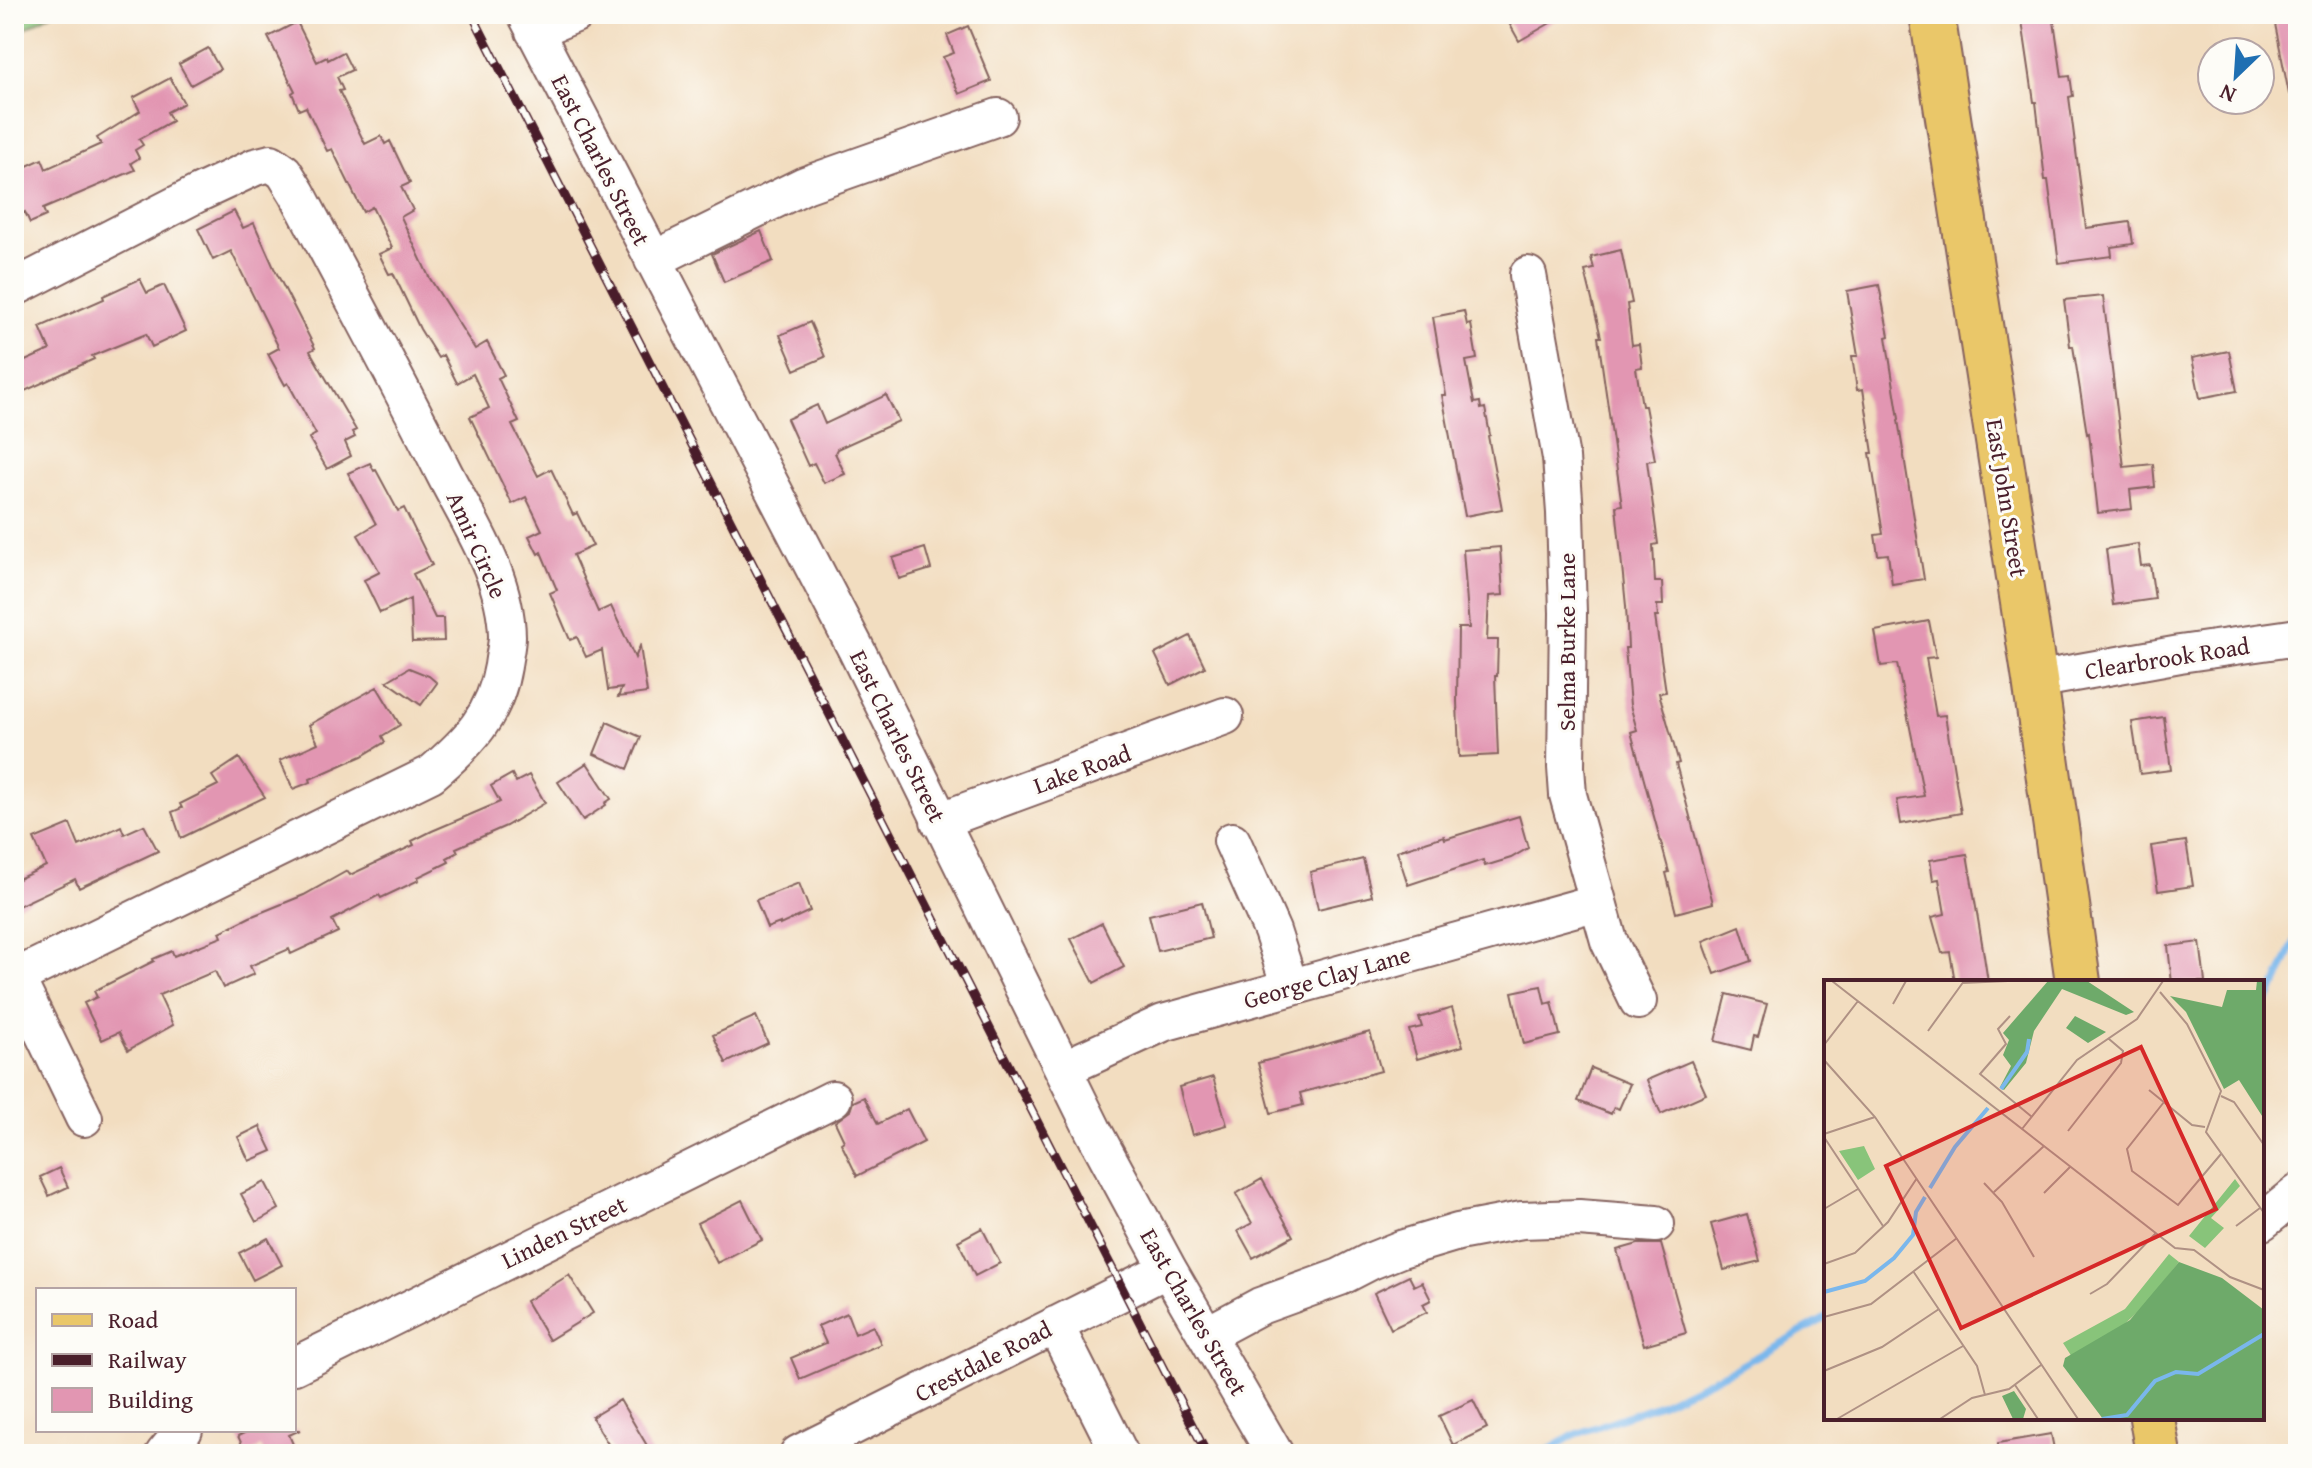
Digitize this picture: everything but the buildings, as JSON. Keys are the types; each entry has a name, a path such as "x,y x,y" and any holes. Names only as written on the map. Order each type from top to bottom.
{"main road":[{"name":"East John Street","path":"1932,14 2035,680 2078,980"},
{"path":"2152,1420 2158,1454"}],"street":[{"path":"530,22 575,14"},
{"name":"East Charles Street","path":"530,22 856,649 1063,1069 1168,1269 1275,1454"},
{"path":"653,260 805,185 998,117"},
{"name":"Amir Circle","path":"14,288 255,167 271,163 284,172 426,437 492,569 502,592 507,639 499,688 487,715 471,737 431,774 15,975"},
{"name":"Selma Burke Lane","path":"1528,275 1561,458 1568,613 1568,795 1609,941 1638,1001"},
{"name":"Clearbrook Road","path":"2035,680 2298,637"},
{"name":"Lake Road","path":"939,821 1225,716"},
{"path":"1232,841 1272,931 1290,987"},
{"name":"George Clay Lane","path":"1063,1069 1163,1023 1598,902"},
{"path":"15,975 84,1118"},
{"name":"Linden Street","path":"296,1365 833,1099"},
{"path":"2264,1220 2298,1193"},
{"path":"1206,1335 1260,1306 1340,1277 1401,1249 1458,1232 1522,1220 1579,1218 1656,1224"},
{"name":"Crestdale Road","path":"798,1454 1168,1269"},
{"path":"1055,1325 1120,1454"},
{"path":"164,1454 182,1432"}],"green space":[{"path":"14,14 51,14 14,35"}],"waterway":[{"path":"2264,1005 2271,996 2298,934"},
{"path":"1542,1454 1574,1435 1660,1404 1734,1369 1824,1319"}],"railway":[{"path":"472,14 1207,1454"}]}
